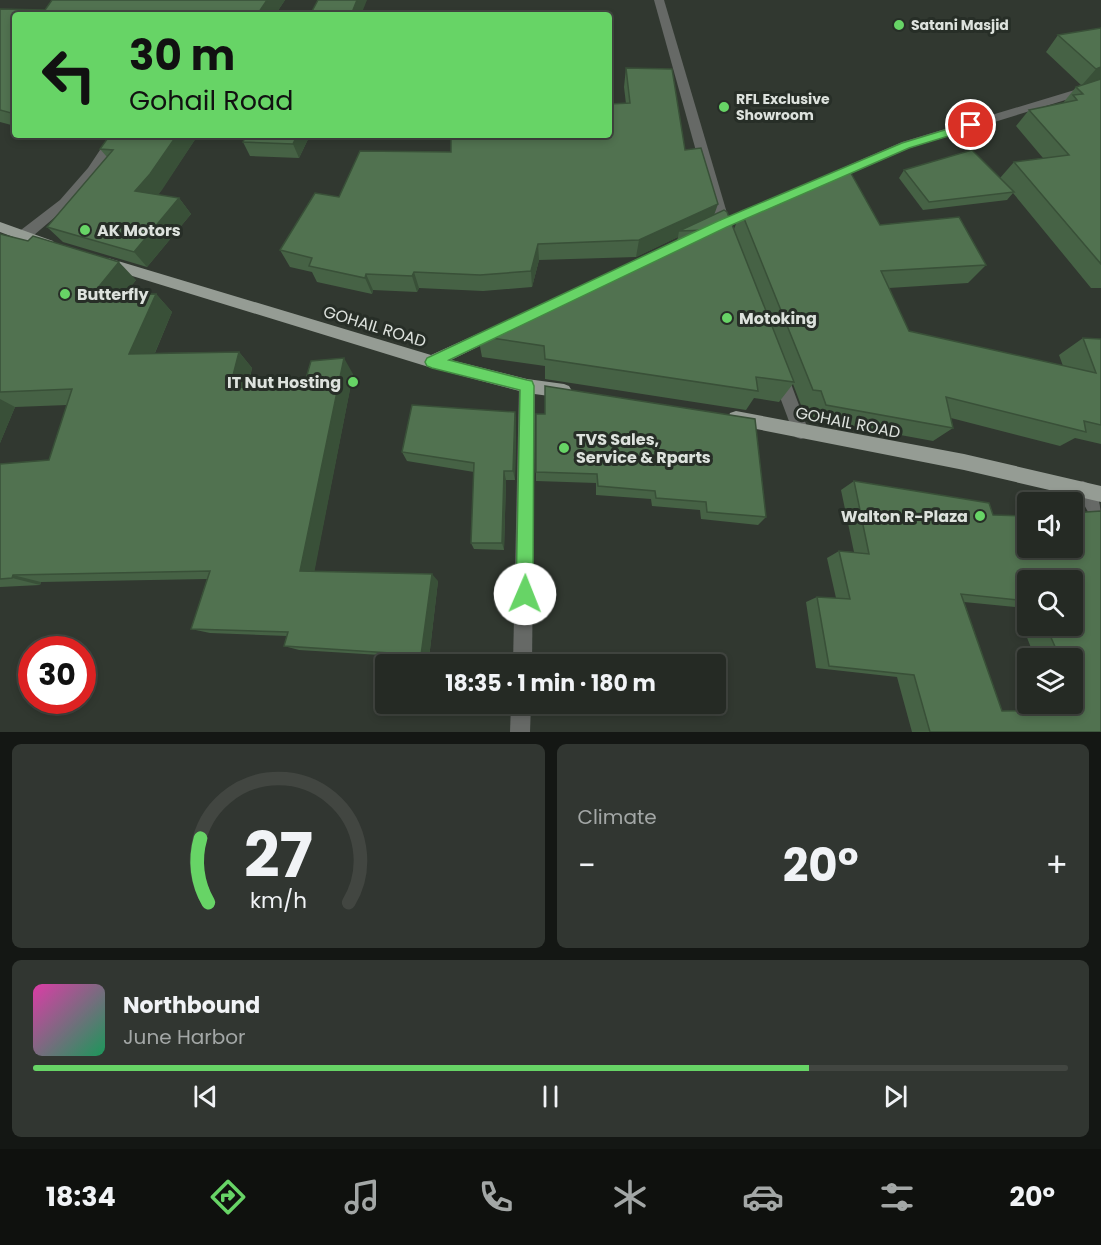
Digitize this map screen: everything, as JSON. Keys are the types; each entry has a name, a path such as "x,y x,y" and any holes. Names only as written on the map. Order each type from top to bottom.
{"main road":[{"path":"0,227 22,237 67,251"},
{"name":"GOHAIL ROAD","path":"90,258 432,362 527,386 584,394"},
{"path":"432,362 507,326"},
{"name":"GOHAIL ROAD","path":"717,414 964,462 1101,494"}],"street":[{"path":"659,0 722,224 731,246"},
{"path":"819,183 906,146 1101,85"},
{"path":"0,266 22,237 64,203 92,171 114,138"},
{"path":"772,356 801,432"},
{"path":"522,654 527,386"},
{"path":"1083,489 1101,518"},
{"path":"520,732 521,714"}],"building":[{"path":"52,0 267,0 259,12 12,12 12,112 0,110 0,9 45,10"},
{"path":"318,0 357,0 352,12 312,12"},
{"path":"1101,28 1101,67 1096,69 1058,35"},
{"path":"626,68 672,69 685,150 701,148 718,204 639,240 538,244 531,271 480,275 414,272 412,276 366,274 365,278 309,266 312,258 280,250 315,193 339,197 360,151 451,152 451,138 612,138 612,104 630,103"},
{"path":"1101,79 1101,264 1014,162 1069,155 1029,110 1077,100 1073,95 1083,94 1076,87"},
{"path":"108,138 175,138 135,191 179,198 134,252 47,227 113,150 100,149"},
{"path":"245,138 296,138 293,144 243,142"},
{"path":"972,150 1014,192 929,202 904,170"},
{"path":"848,168 880,225 959,217 986,265 881,271 909,331 1096,373 1083,338 1101,339 1101,425 1084,421 1086,432 946,397 953,428 826,405 821,391 813,390 741,211"},
{"path":"724,210 727,212 794,382 756,377 758,391 545,359 544,346 478,336 707,230 679,231"},
{"path":"0,234 28,241 33,236 119,262 92,295 156,294 129,354 239,352 230,387 303,389 311,361 344,358 300,571 432,574 421,654 284,646 288,632 191,629 210,571 13,575 12,578 0,579 0,464 49,460 72,389 0,392"},
{"path":"545,386 755,419 766,517 707,512 706,502 656,498 655,491 598,486 597,474 536,472 536,414 545,414"},
{"path":"412,405 515,412 513,471 504,471 502,543 471,543 474,463 402,452"},
{"path":"854,481 989,503 993,515 1017,516 1017,558 1083,558 1083,512 1101,511 1101,732 930,732 914,675 829,666 817,597 850,599 839,551 869,554","holes":["1017,570 1083,570 1083,636 1050,636 1056,648 1083,648 1083,714 1017,714 1017,711 1002,711 961,594 1017,600"]}],"place":[{"name":"Satani Masjid","path":"899,25"},
{"name":"RFL Exclusive Showroom","path":"724,107"},
{"name":"AK Motors","path":"85,230"},
{"name":"Butterfly","path":"65,294"},
{"name":"Motoking","path":"727,318"},
{"name":"IT Nut Hosting","path":"353,382"},
{"name":"TVS Sales, Service & Rparts","path":"564,448"},
{"name":"Walton R-Plaza","path":"980,516"}],"route":[{"path":"525,594 527,386 432,362 722,224 906,146 971,125"}]}
